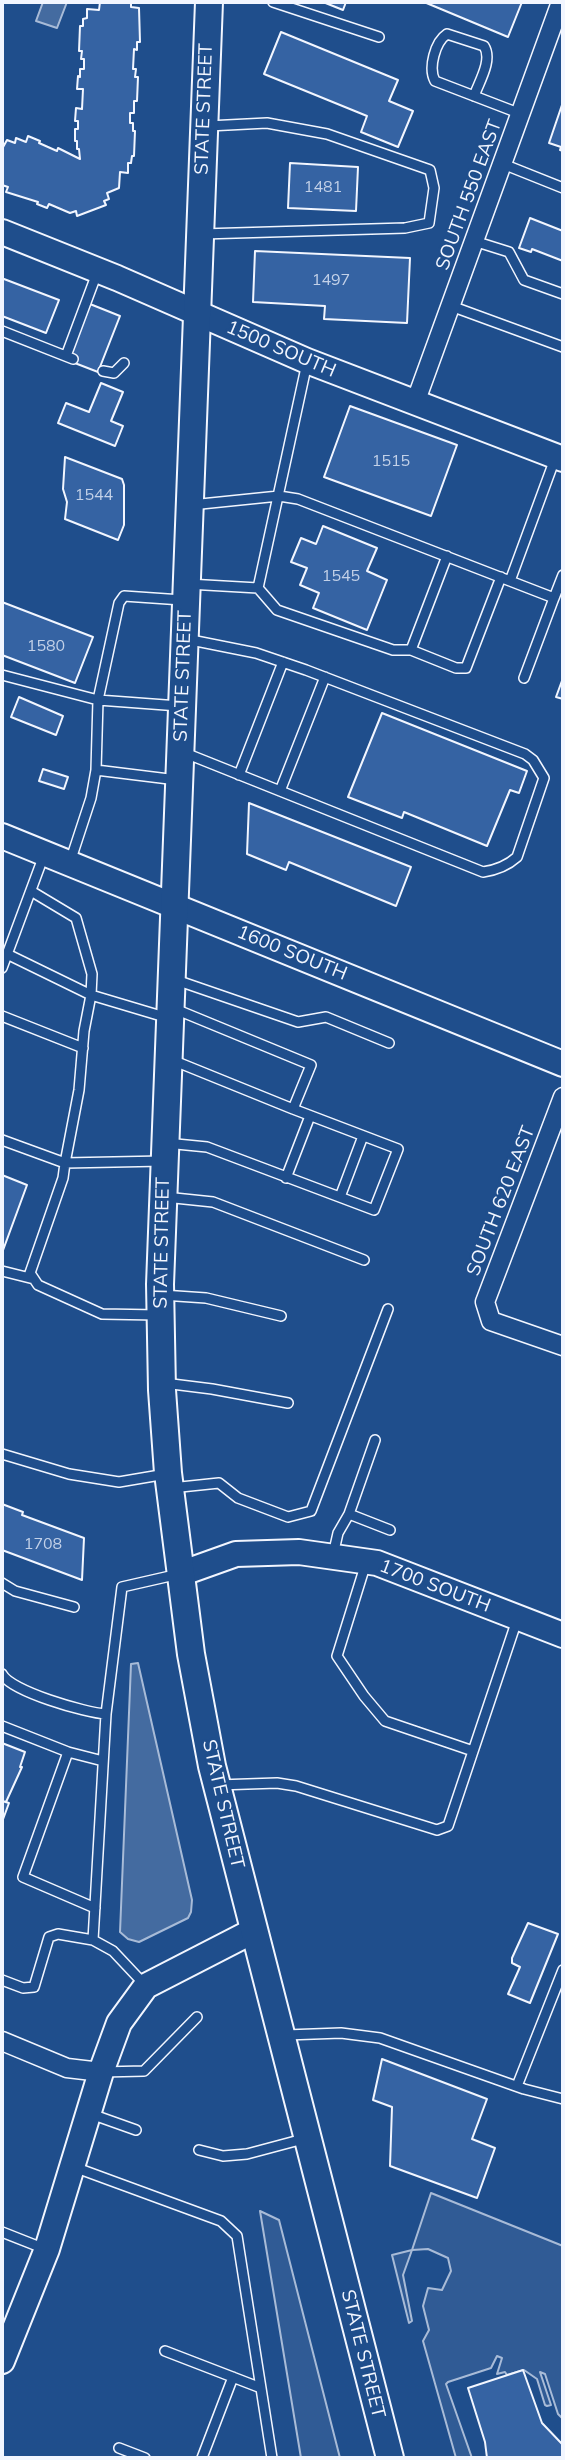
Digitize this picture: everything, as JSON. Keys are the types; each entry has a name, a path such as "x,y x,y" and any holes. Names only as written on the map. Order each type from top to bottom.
{"main road":[{"name":"STATE STREET","path":"209,2 164,1152 160,1305 169,1481 191,1654 217,1786 390,2458"}],"street":[{"name":"SOUTH 550 EAST","path":"415,403 561,2"},
{"name":"1500 SOUTH","path":"2,232 307,361 560,457"},
{"name":"1600 SOUTH","path":"11,840 563,1064"},
{"name":"SOUTH 620 EAST","path":"563,1097 485,1302 491,1321 563,1346"},
{"name":"1700 SOUTH","path":"180,1574 236,1554 299,1552 377,1563 563,1635"},
{"path":"2,2361 47,2249 101,2072 119,2023 146,1986 253,1931"},
{"path":"2,2041 67,2068 101,2072"}],"lane":[{"path":"273,2 379,37"},
{"path":"474,96 488,51 484,46 447,34 442,37 432,65 435,81 474,96 521,114"},
{"path":"201,234 405,228 429,223 434,188 430,170 315,132 267,123 203,126"},
{"path":"503,163 563,188"},
{"path":"474,241 509,253 524,280 563,294"},
{"path":"2,331 69,358 98,271"},
{"path":"451,306 563,347"},
{"path":"258,588 307,361"},
{"path":"103,370 114,373 124,363"},
{"path":"258,588 277,610 393,650 411,650 456,668 466,668 560,457"},
{"path":"190,505 279,496 298,499 554,598"},
{"path":"411,650 447,556"},
{"path":"524,678 563,575"},
{"path":"70,864 91,798 96,770 98,700 119,603 124,596 258,588"},
{"path":"180,751 483,872 494,871 509,864 520,850 544,778 533,760 409,708 257,653 184,638"},
{"path":"239,775 283,662"},
{"path":"2,675 98,700 180,706"},
{"path":"280,792 325,677"},
{"path":"96,770 179,780"},
{"path":"2,968 45,854"},
{"path":"31,891 76,918 92,974 79,1090 63,1178 30,1273 38,1285 102,1314 206,1298 281,1316"},
{"path":"7,954 91,995 170,1013 311,1065 293,1109"},
{"path":"171,978 298,1022 326,1017 389,1043"},
{"path":"2,1016 83,1048"},
{"path":"2,1140 65,1163 208,1147 374,1210 398,1149 168,1058"},
{"path":"286,1178 310,1116"},
{"path":"340,1197 363,1136"},
{"path":"163,1197 213,1202 364,1260"},
{"path":"2,1271 34,1279"},
{"path":"2,1454 69,1474 119,1482 219,1483 238,1498 288,1517 311,1511 388,1309"},
{"path":"162,1383 288,1403"},
{"path":"333,1557 338,1533 349,1514 375,1440"},
{"path":"349,1514 390,1530"},
{"path":"366,1562 337,1656 385,1721 473,1751"},
{"path":"93,1940 106,1714 122,1587 180,1574"},
{"path":"2,1583 15,1591 74,1607"},
{"path":"217,1786 276,1783 296,1786 436,1830 448,1826 518,1618"},
{"path":"2,1674 4,1679 22,1690 93,1713 106,1714"},
{"path":"2,1726 68,1752 103,1761"},
{"path":"68,1752 23,1877 95,1908"},
{"path":"2,1980 23,1988 34,1987 49,1937 58,1934 93,1940 113,1951 146,1986"},
{"path":"517,2086 563,1970"},
{"path":"101,2072 144,2071 197,2017"},
{"path":"281,2035 341,2033 380,2038 517,2086 563,2099"},
{"path":"89,2113 136,2130"},
{"path":"199,2150 223,2156 247,2154 307,2138"},
{"path":"73,2166 221,2221 237,2236 272,2458"},
{"path":"2,2232 47,2249"},
{"path":"165,2351 261,2388"},
{"path":"201,2458 233,2377"},
{"path":"120,2448 145,2458"}],"shaded area":[{"path":"43,2 67,2 57,28 36,21"},
{"path":"138,1663 192,1900 188,1918 139,1942 128,1939 120,1932 131,1664"},
{"path":"431,2193 563,2246 563,2419 558,2414 545,2374 540,2372 551,2405 547,2406 537,2379 524,2370 507,2375 505,2372 497,2374 502,2358 497,2356 491,2368 446,2384 472,2458 456,2458 423,2341 429,2330 423,2306 428,2288 442,2290 451,2271 448,2258 428,2249 412,2250"},
{"path":"260,2211 279,2220 340,2458 301,2458"},
{"path":"412,2250 403,2275 412,2321 409,2323 392,2255"}],"building":[{"path":"100,2 131,2 131,7 139,8 140,42 137,42 137,50 134,49 133,69 136,69 135,77 138,77 137,101 134,101 134,113 130,113 130,123 133,123 135,131 134,156 131,163 128,163 128,173 120,172 119,188 107,193 109,199 104,201 106,205 77,216 76,211 70,213 49,204 47,208 37,204 38,202 6,192 8,187 2,185 2,149 7,140 15,143 16,138 26,142 28,136 80,159 75,141 78,121 75,121 76,108 82,109 83,89 77,89 80,69 84,69 82,51 79,51 80,26 83,26 83,19 87,18 87,9 99,10"},
{"path":"323,2 346,2 343,10"},
{"path":"424,2 522,2 508,37"},
{"path":"281,32 398,80 389,101 413,111 398,147 361,132 367,116 264,74"},
{"path":"563,102 563,151 560,150 561,147 549,143"},
{"path":"290,163 358,167 356,211 288,208"},
{"path":"530,218 563,231 563,261 532,249 531,252 519,248"},
{"path":"255,251 410,258 407,323 324,319 325,306 253,302"},
{"path":"4,279 59,300 46,333 2,316"},
{"path":"90,304 120,316 98,372 67,360"},
{"path":"101,383 123,392 111,421 123,426 115,446 58,423 66,403 89,412"},
{"path":"350,406 457,445 431,516 324,477"},
{"path":"65,457 122,479 124,525 118,540 65,519"},
{"path":"323,526 377,548 367,571 387,580 367,630 313,608 319,593 300,585 307,568 291,562 301,538 316,544"},
{"path":"2,602 93,637 75,683 2,655"},
{"path":"563,678 563,699 556,697"},
{"path":"19,697 63,716 56,735 11,717"},
{"path":"382,713 527,771 519,793 510,790 487,846 404,812 402,818 348,797"},
{"path":"43,769 68,777 64,789 39,781"},
{"path":"249,803 411,867 396,906 289,862 286,870 247,854"},
{"path":"2,1175 27,1185 2,1253"},
{"path":"2,1504 23,1512 22,1515 84,1538 82,1580 2,1550"},
{"path":"2,1743 25,1752 22,1767 6,1802 2,1801"},
{"path":"2,1801 9,1803 2,1822"},
{"path":"528,1923 558,1934 530,2003 508,1994 520,1967 512,1963 512,1958"},
{"path":"382,2059 487,2099 472,2139 495,2148 477,2198 390,2166 392,2107 373,2100"},
{"path":"523,2370 542,2423 563,2445 563,2458 487,2458 485,2442 468,2388"}]}
